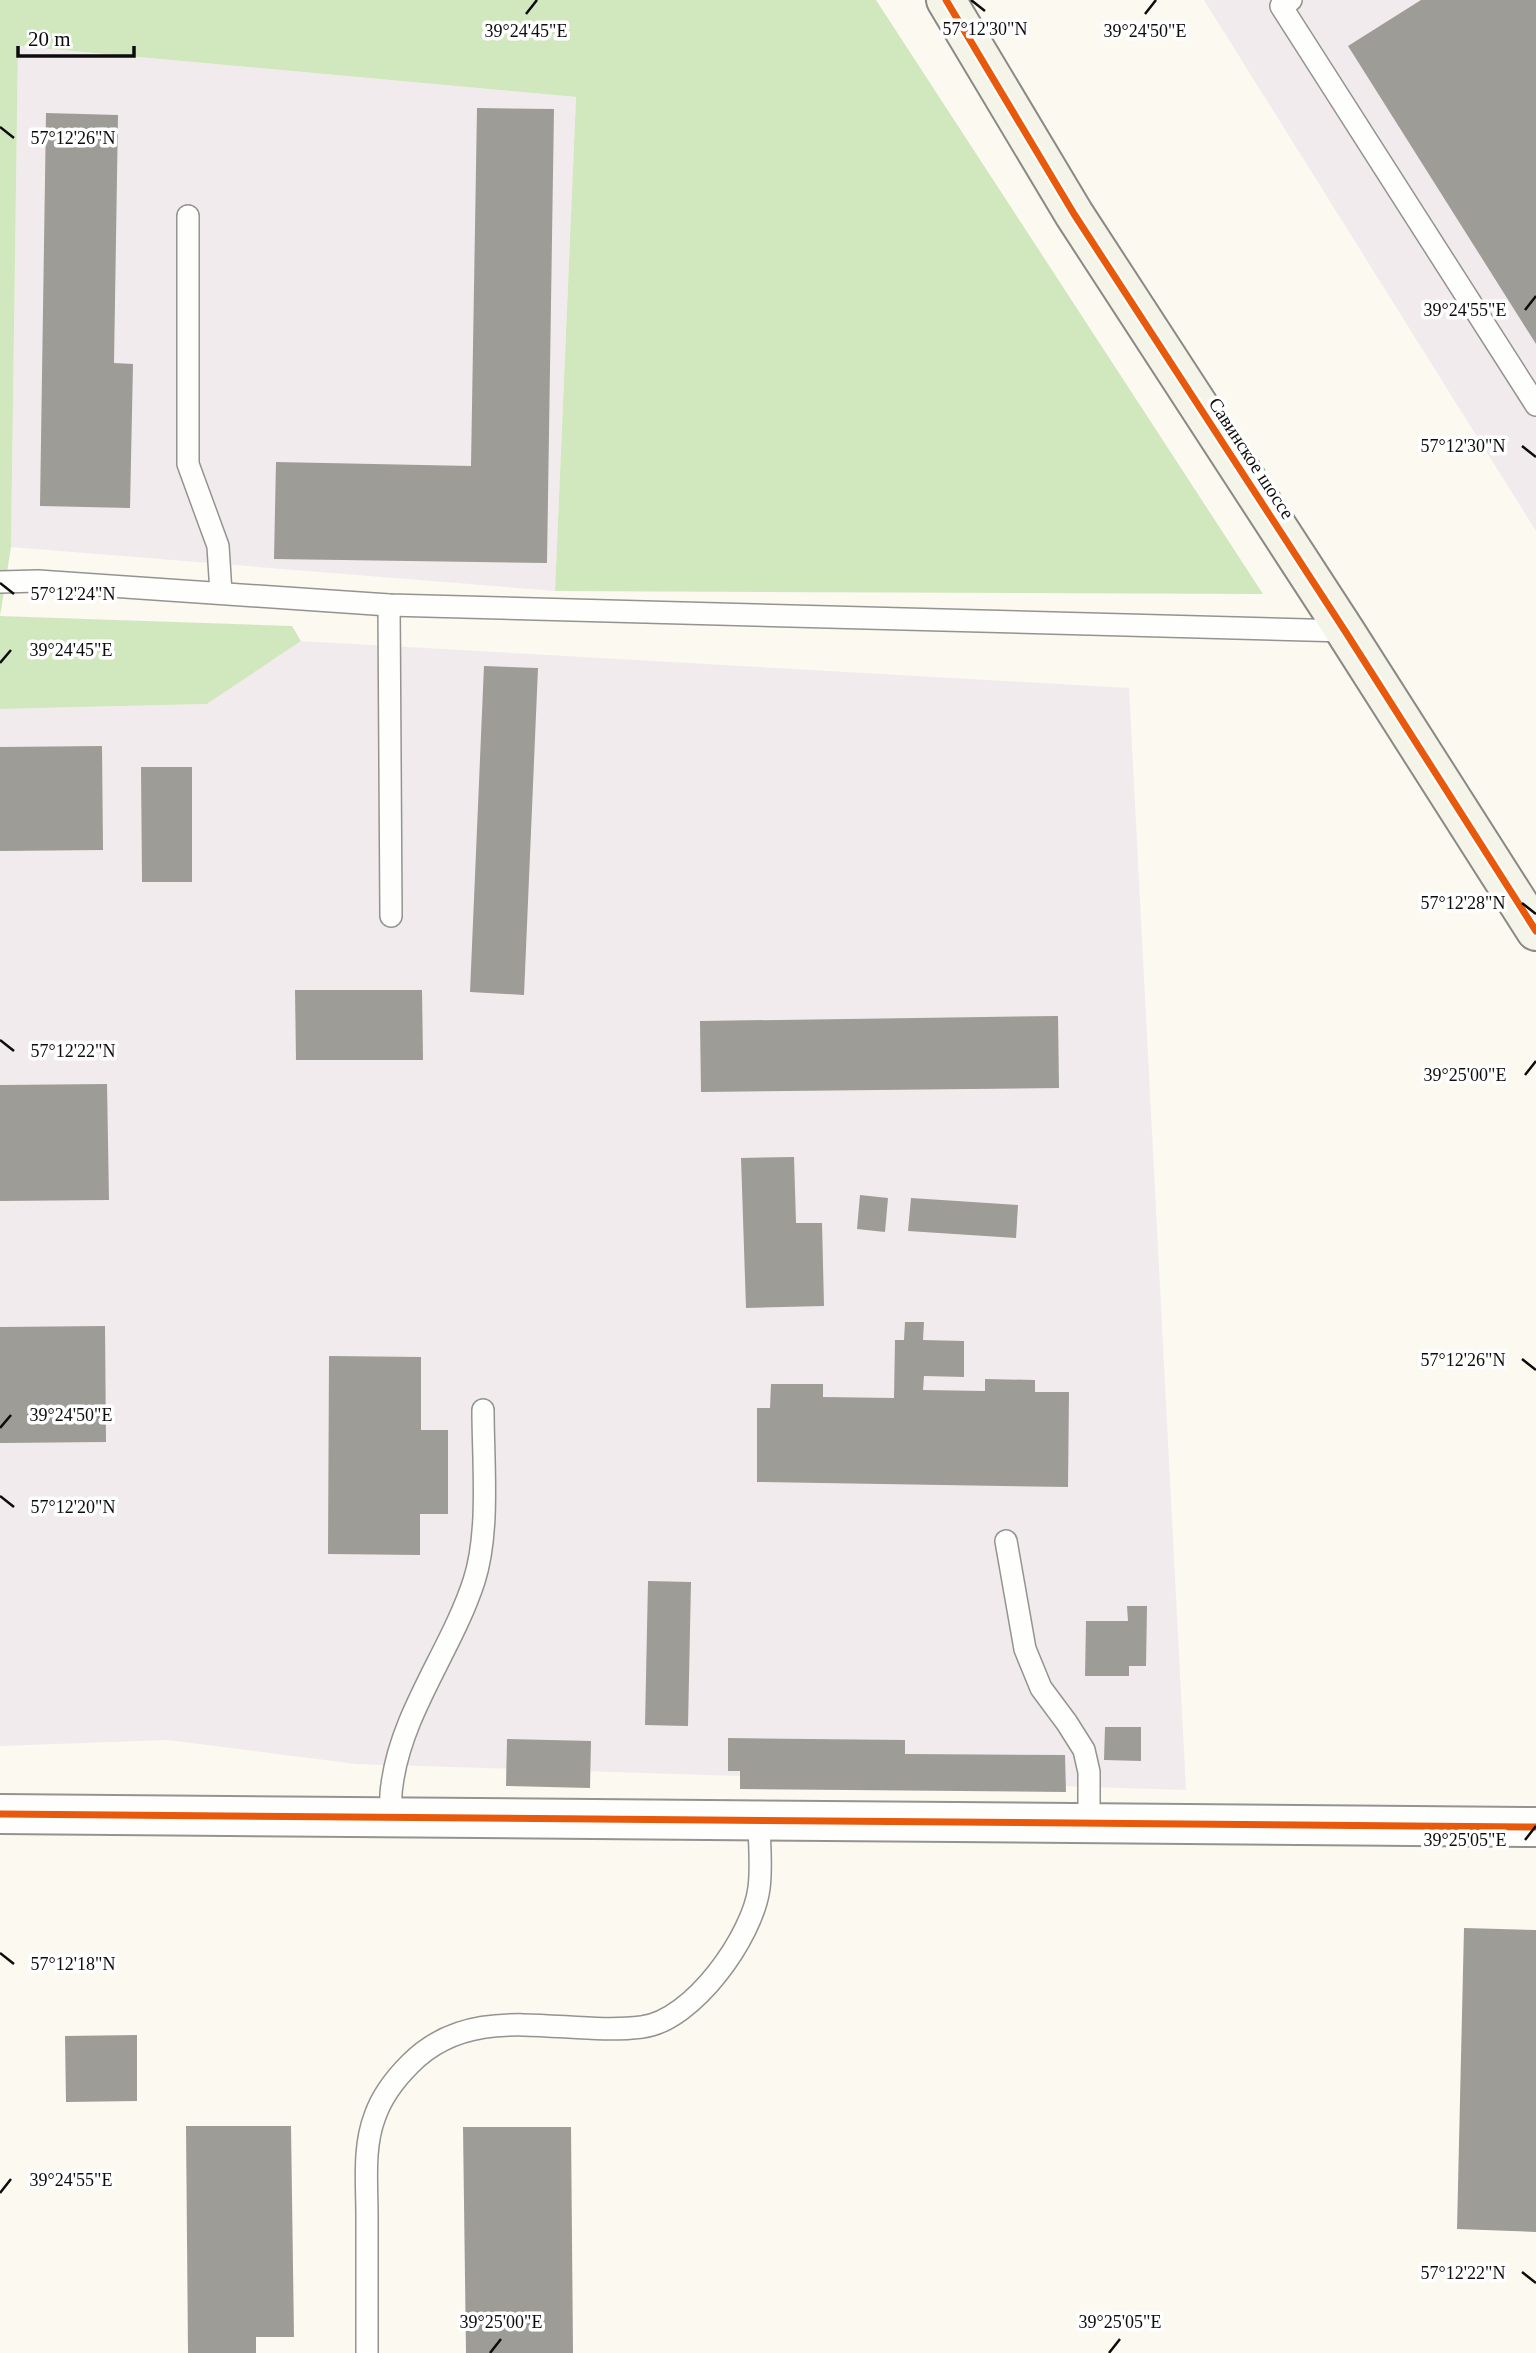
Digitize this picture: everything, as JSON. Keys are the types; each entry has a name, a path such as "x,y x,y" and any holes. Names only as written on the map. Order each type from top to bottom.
{"street":[{"name":"Савинское шоссе","path":"946,0 1074,214 1536,931"},
{"path":"0,1814 1536,1827"}],"lane":[{"path":"1291,0 1281,6 1536,405"},
{"path":"188,216 188,464 218,546 222,593"},
{"path":"0,582 38,581 389,605 1345,631"},
{"path":"389,605 391,916"},
{"path":"391,1817 392,1785 399,1752 474,1579 482,1539 482,1410"},
{"path":"1006,1541 1025,1649 1041,1688 1084,1750 1089,1772 1089,1822"},
{"path":"367,2353 367,2154 375,2116 395,2079 425,2049 458,2033 506,2024 644,2027 669,2018 696,1998 729,1957 751,1918 759,1889 759,1819"}],"shaded area":[{"path":"1204,0 1536,0 1536,531"},
{"path":"18,46 576,97 555,591 11,547"},
{"path":"301,641 1129,688 1186,1790 356,1764 167,1740 0,1746 0,709 207,704"}],"green space":[{"path":"0,0 876,0 1263,594 555,591 576,97 18,46 11,547 0,616"},
{"path":"0,616 292,626 301,641 207,704 0,709"}],"building":[{"path":"1421,0 1536,0 1536,344 1348,46"},
{"path":"477,108 554,109 547,563 274,559 276,462 471,466"},
{"path":"46,113 118,115 114,363 133,364 130,508 40,506"},
{"path":"484,666 538,668 524,995 470,992"},
{"path":"102,746 103,850 0,851 0,747"},
{"path":"141,767 192,767 192,882 142,882"},
{"path":"295,990 422,990 423,1060 296,1060"},
{"path":"1058,1016 1059,1088 701,1092 700,1021"},
{"path":"107,1084 109,1200 0,1201 0,1085"},
{"path":"794,1157 796,1223 822,1223 824,1306 746,1308 741,1158"},
{"path":"860,1195 888,1198 885,1232 857,1229"},
{"path":"911,1198 1018,1205 1016,1238 908,1231"},
{"path":"905,1322 924,1322 923,1340 964,1341 964,1377 924,1376 923,1390 985,1391 985,1379 1035,1380 1035,1392 1069,1392 1068,1487 757,1482 757,1408 770,1408 771,1384 823,1384 823,1397 894,1398 895,1340 904,1340"},
{"path":"105,1326 106,1442 0,1443 0,1327"},
{"path":"329,1356 421,1357 421,1430 448,1430 448,1514 420,1514 420,1555 328,1554"},
{"path":"648,1581 691,1582 688,1726 645,1725"},
{"path":"1127,1606 1147,1606 1146,1666 1129,1666 1129,1676 1085,1676 1086,1621 1128,1621"},
{"path":"1105,1727 1141,1727 1141,1761 1104,1760"},
{"path":"728,1738 905,1740 905,1754 1065,1755 1066,1792 740,1789 740,1771 728,1771"},
{"path":"507,1739 591,1741 590,1788 506,1786"},
{"path":"1464,1928 1536,1930 1536,2232 1457,2229"},
{"path":"137,2035 137,2101 66,2102 65,2036"},
{"path":"186,2126 291,2126 294,2337 256,2337 256,2353 188,2353"},
{"path":"463,2127 571,2127 573,2353 466,2353"}],"cycle path":[{"path":"946,0 1074,214 1536,931"},
{"path":"0,1814 1536,1827"}]}
